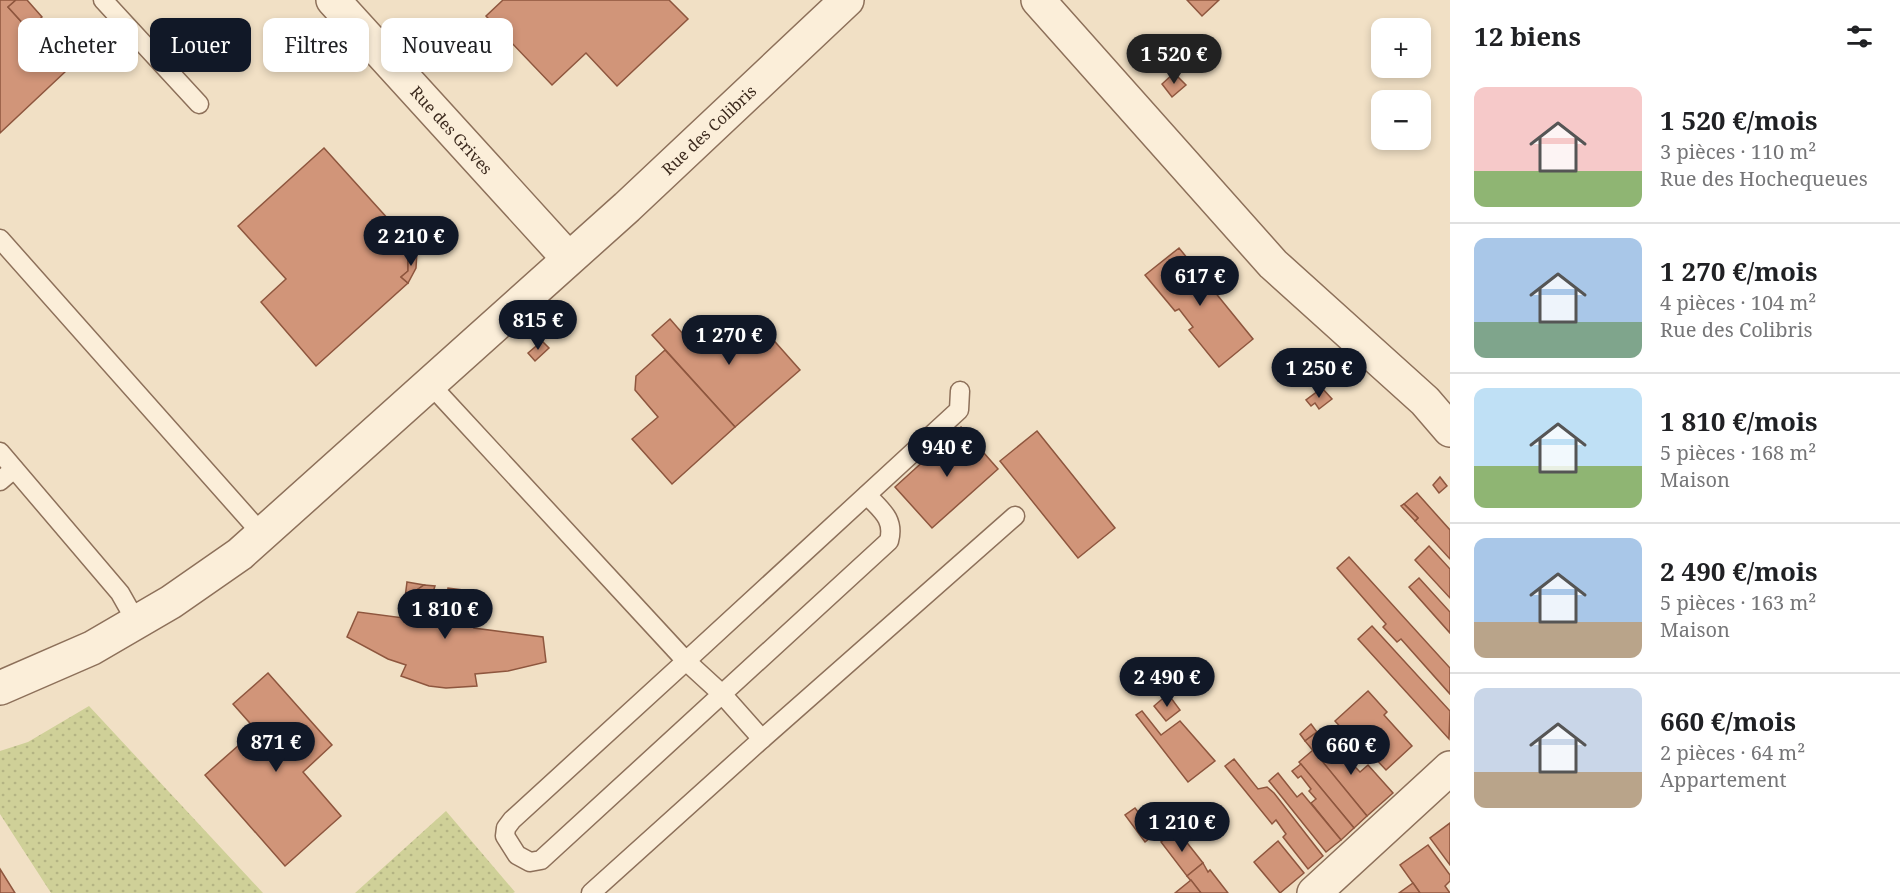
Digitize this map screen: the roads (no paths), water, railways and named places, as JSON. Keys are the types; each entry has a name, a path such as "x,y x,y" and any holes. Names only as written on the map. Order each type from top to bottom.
{"street":[{"name":"Rue des Grives","path":"333,0 568,258"},
{"name":"Rue des Colibris","path":"0,688 92,648 137,623 240,554 627,207 847,0"},
{"path":"1038,0 1273,264 1425,401 1450,430"},
{"path":"1314,893 1450,768"}],"lane":[{"path":"103,0 199,104"},
{"path":"0,238 262,534"},
{"path":"429,383 686,661 722,694 762,739"},
{"path":"867,495 888,518 892,531 889,541 541,860 530,862 517,855 505,836 506,828 512,820 959,410 960,391"},
{"path":"0,452 120,592 137,623"},
{"path":"0,481 14,469"},
{"path":"591,893 1015,516"}]}
